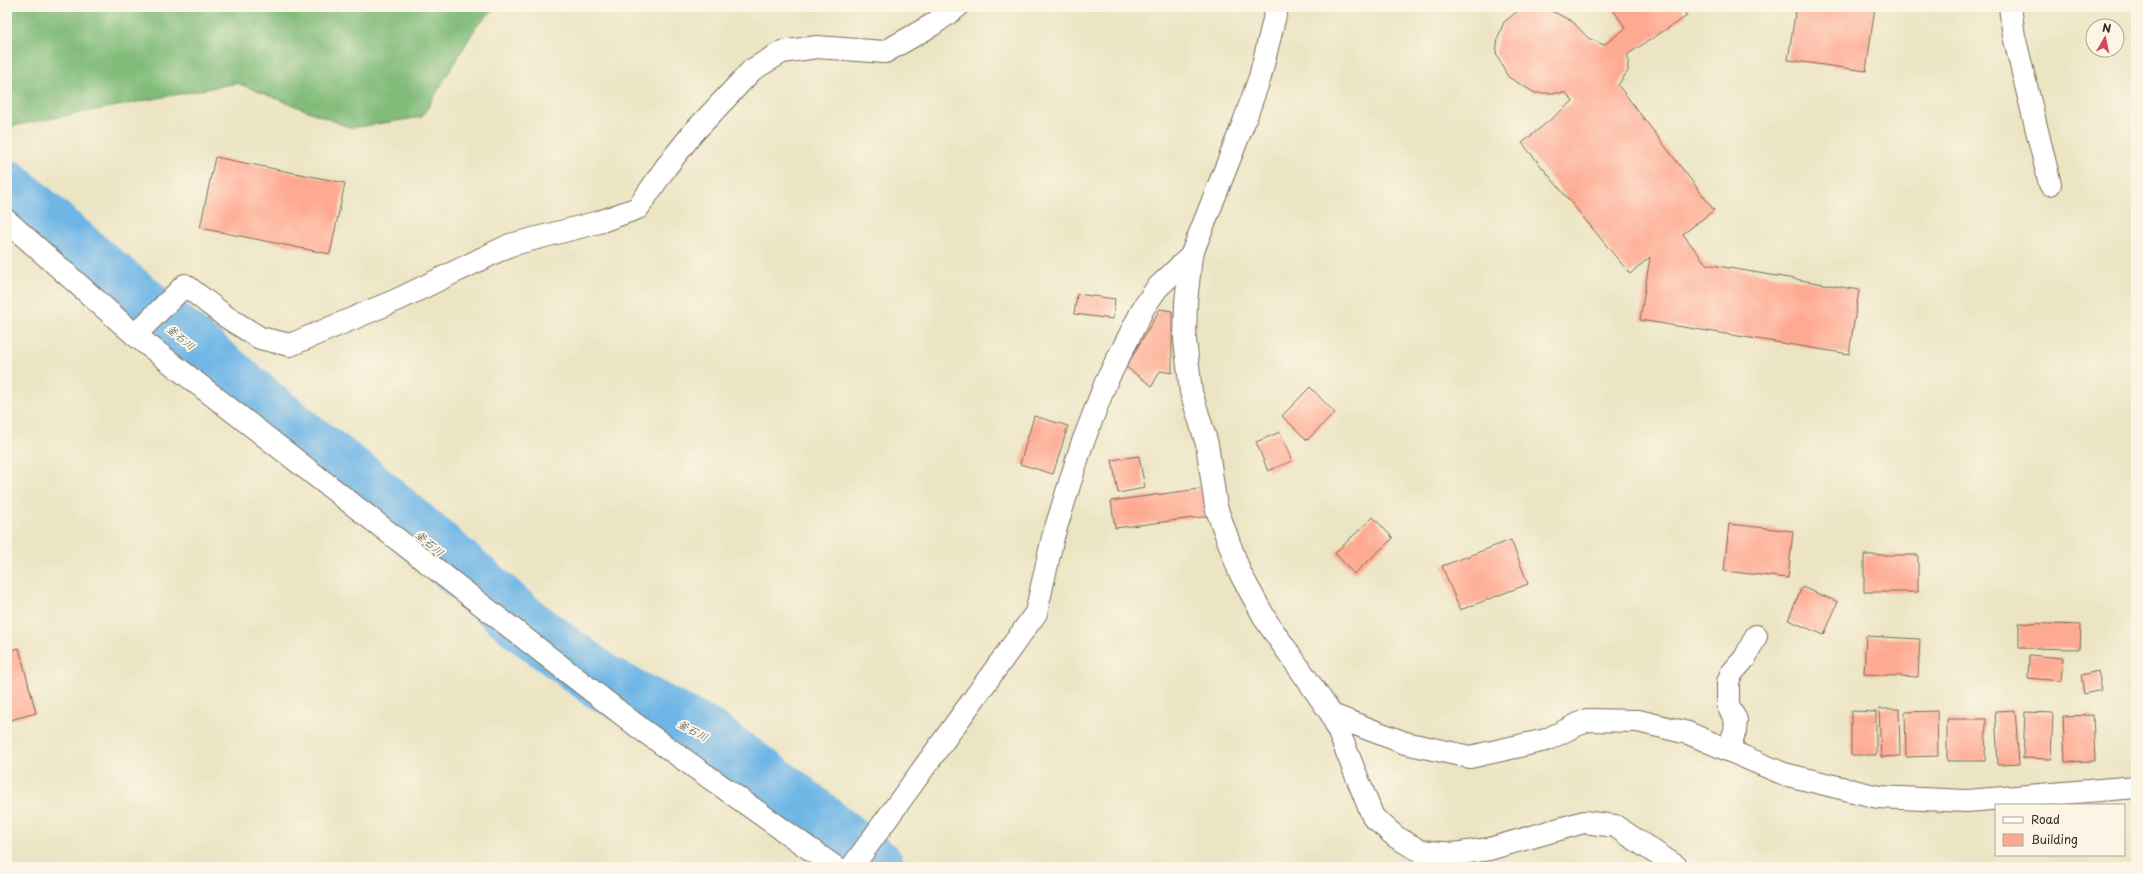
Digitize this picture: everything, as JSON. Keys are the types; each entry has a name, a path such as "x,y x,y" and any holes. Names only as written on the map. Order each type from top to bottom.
{"street":[{"path":"135,335 185,285 225,316 260,338 290,345 400,299 510,245 599,222 638,208 666,167 693,133 752,70 782,52 817,47 885,52 932,25 957,7"},
{"path":"1277,7 1260,77 1244,122 1191,256 1186,302 1185,340 1191,392 1206,444 1216,507 1240,573 1267,622 1332,715 1373,818 1396,837 1420,851 1454,854 1489,849 1584,822 1614,826 1677,867"},
{"path":"2010,7 2014,36 2050,184"},
{"path":"7,221 135,335 641,729 835,867"},
{"path":"852,867 1036,613 1053,537 1081,446 1106,382 1144,308 1157,288 1191,256"},
{"path":"1728,750 1735,730 1736,720 1728,706 1728,682 1731,674 1745,658 1756,636"},
{"path":"1332,715 1405,743 1470,758 1546,740 1586,720 1638,722 1688,733 1784,774 1878,797 1968,801 2136,788"}],"green space":[{"path":"7,7 496,7 476,27 422,117 351,128 237,83 7,127"}],"building":[{"path":"1538,7 1556,13 1573,22 1588,38 1604,45 1626,28 1611,7 1681,7 1687,16 1628,54 1628,71 1618,85 1714,210 1683,234 1706,264 1859,290 1849,354 1640,320 1650,257 1630,274 1522,143 1573,101 1566,93 1535,93 1508,77 1496,53 1498,37 1504,22 1519,10"},
{"path":"1796,7 1875,7 1866,71 1788,60"},
{"path":"215,157 345,183 330,254 200,228"},
{"path":"1077,294 1115,299 1113,319 1074,314"},
{"path":"1160,309 1172,311 1172,373 1160,371 1152,386 1126,367"},
{"path":"1310,387 1335,413 1307,440 1282,416"},
{"path":"1034,416 1068,426 1053,474 1020,464"},
{"path":"1280,432 1292,461 1268,471 1256,442"},
{"path":"1139,456 1145,488 1118,493 1112,460"},
{"path":"1206,488 1210,516 1115,528 1111,501"},
{"path":"1373,517 1393,538 1354,574 1335,553"},
{"path":"1729,524 1793,531 1788,578 1724,571"},
{"path":"1511,540 1528,584 1460,610 1442,566"},
{"path":"1864,555 1918,555 1918,592 1864,592"},
{"path":"1802,587 1838,602 1824,635 1788,620"},
{"path":"2019,623 2081,625 2080,649 2019,648"},
{"path":"1866,636 1920,639 1918,677 1864,674"},
{"path":"19,648 36,713 7,721 7,651"},
{"path":"2029,655 2063,658 2061,681 2028,678"},
{"path":"2098,671 2102,690 2084,694 2081,675"},
{"path":"1879,709 1899,709 1900,756 1881,757"},
{"path":"2015,710 2019,764 1998,765 1995,711"},
{"path":"1851,711 1876,712 1876,755 1851,755"},
{"path":"1937,711 1938,756 1906,757 1905,712"},
{"path":"2025,712 2053,713 2051,759 2023,758"},
{"path":"2093,715 2095,761 2065,762 2063,716"},
{"path":"1947,719 1986,719 1985,761 1947,761"}],"waterway":[{"name":"釜石川","path":"7,188 92,263 299,436 359,481 525,625 602,682 707,737 790,797 876,867"}]}
